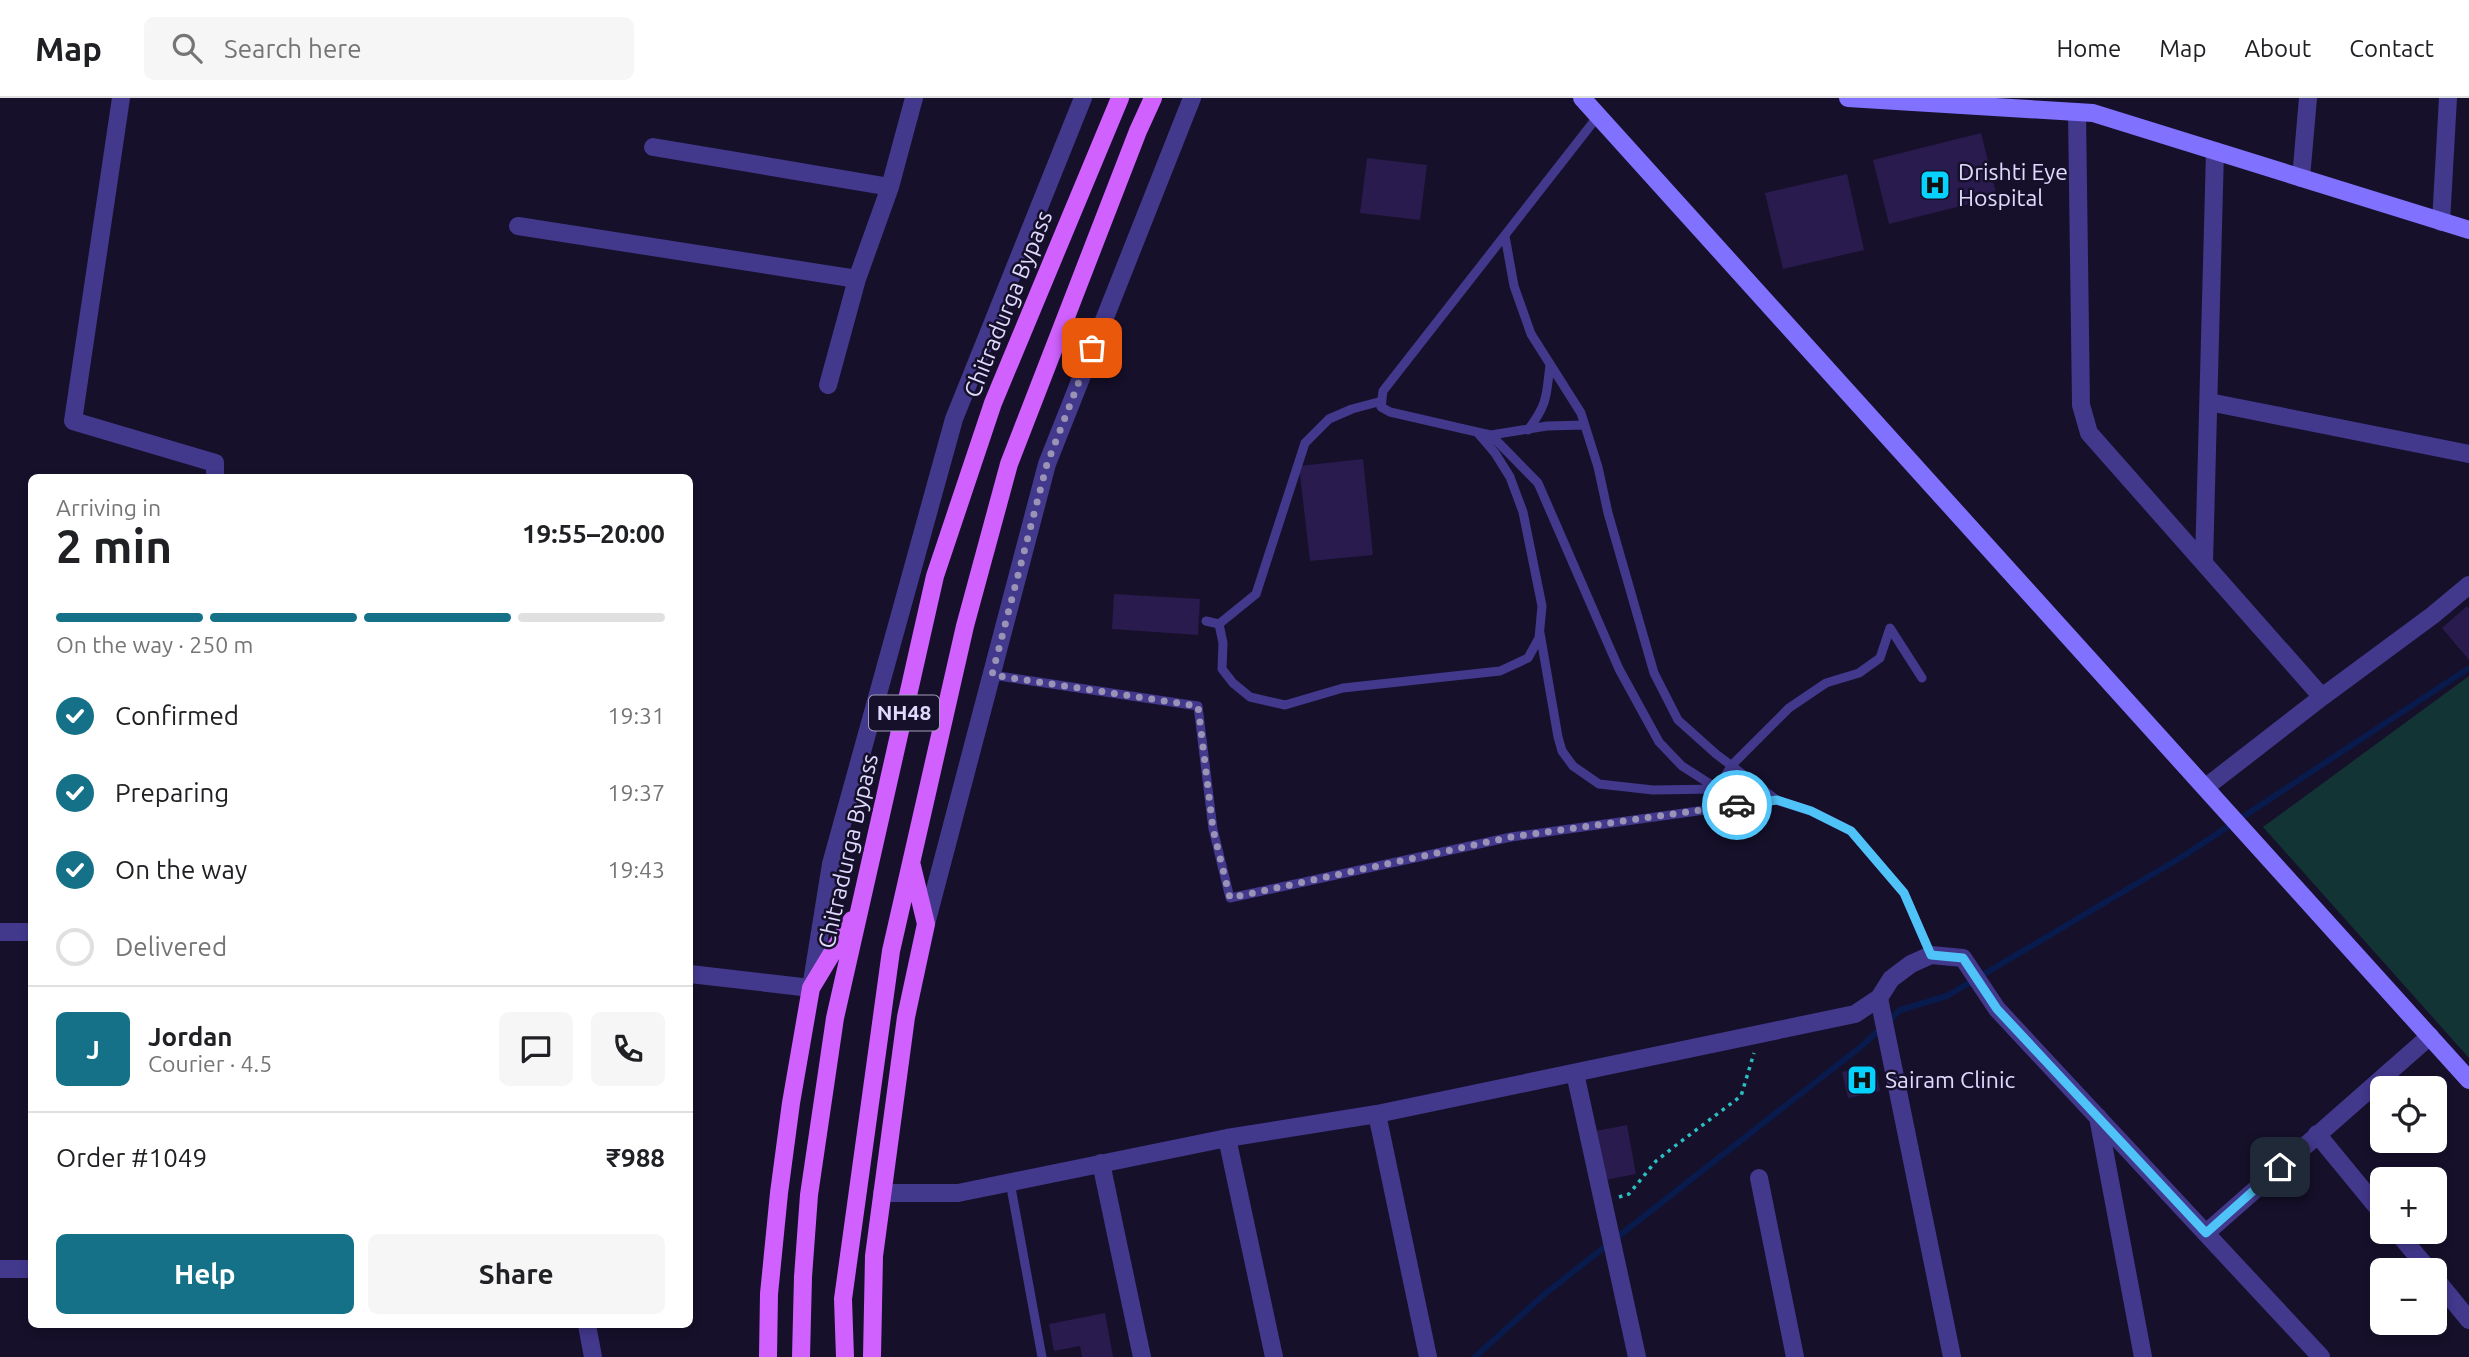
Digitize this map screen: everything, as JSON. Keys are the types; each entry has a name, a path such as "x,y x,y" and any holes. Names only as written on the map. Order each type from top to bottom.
{"main road":[{"name":"Chitradurga Bypass","path":"801,1357 808,1195 835,1018 936,576 993,403 1120,98"},
{"name":"NH48","path":"845,1357 843,1299 891,951 965,626 1009,464 1153,98"},
{"path":"872,1357 874,1256 906,1017 926,924 912,863"},
{"path":"768,1357 769,1294 779,1193 811,988 861,905"}],"street":[{"path":"121,98 73,421 215,463 215,474"},
{"path":"828,385 857,279 890,187 914,98"},
{"path":"693,974 811,988 831,864 954,419 1083,98"},
{"path":"926,924 1047,464 1192,98"},
{"path":"1582,98 2469,1080"},
{"path":"1848,98 2093,113 2469,230"},
{"path":"2301,178 2308,98"},
{"path":"2441,222 2448,98"},
{"path":"2077,112 2081,405 2089,433 2322,697"},
{"path":"653,147 890,187"},
{"path":"2204,564 2216,151"},
{"path":"518,226 857,279"},
{"path":"2209,402 2469,454"},
{"path":"2206,788 2469,585"},
{"path":"0,932 28,932"},
{"path":"882,1193 957,1193 1227,1138 1377,1114 1855,1014 1879,998 1891,979 1911,964 1931,955 1963,958 1997,1009 2321,1357"},
{"path":"1879,998 1952,1357"},
{"path":"2206,1233 2430,1036"},
{"path":"1575,1073 1637,1357"},
{"path":"1377,1114 1429,1357"},
{"path":"2098,1117 2143,1357"},
{"path":"2317,1134 2370,1198"},
{"path":"1227,1138 1274,1357"},
{"path":"1101,1164 1142,1357"},
{"path":"1759,1178 1795,1357"},
{"path":"2407,1244 2419,1258"},
{"path":"0,1269 28,1269"},
{"path":"2447,1293 2469,1320"},
{"path":"588,1328 593,1357"}],"lane":[{"path":"1585,425 1546,426 1492,435 1391,412 1381,407 1383,391 1598,116"},
{"path":"1505,236 1509,268 1531,334 1581,413 1654,673 1678,720 1731,766 1777,800"},
{"path":"1528,430 1543,410 1550,365"},
{"path":"1219,624 1256,594 1305,443 1329,419 1382,401"},
{"path":"1219,624 1223,643 1222,669 1233,683 1250,697 1285,705 1343,688 1500,671 1528,659 1539,638 1542,606 1524,512 1510,477 1477,432"},
{"path":"1492,435 1538,483 1619,669 1659,742 1682,766 1718,789"},
{"path":"1206,621 1219,624"},
{"path":"1718,789 1731,766 1789,708 1826,683 1859,673 1880,658 1890,628 1922,678"},
{"path":"1539,630 1558,737 1562,751 1573,766 1599,784 1653,790 1718,789 1753,793 1811,811 1851,831 1904,893 1931,955"},
{"path":"992,675 1198,706 1213,829 1230,898 1511,837 1777,800"},
{"path":"1010,1182 1042,1357"}],"path":[{"path":"1603,1201 1629,1194 1656,1161 1741,1096 1750,1062 1764,1033"}],"green space":[{"path":"2469,676 2469,1058 2263,827"}],"building":[{"path":"1981,133 1997,197 1889,224 1873,160"},
{"path":"1367,158 1427,165 1420,220 1360,213"},
{"path":"1847,174 1864,250 1783,269 1765,193"},
{"path":"1363,459 1373,555 1310,561 1299,466"},
{"path":"1114,594 1200,599 1198,635 1112,629"},
{"path":"2467,606 2469,609 2469,660 2442,628"},
{"path":"1875,1065 1880,1091 1848,1098 1842,1072"},
{"path":"1627,1125 1636,1174 1605,1180 1596,1131"},
{"path":"1105,1313 1113,1357 1082,1357 1080,1346 1054,1351 1049,1324"}],"waterway":[{"path":"1475,1357 1546,1293 1863,1045 1900,1010 1947,996 2185,855 2469,668"}],"way so far":[{"path":"1092,348 1047,464 992,675 1198,706 1213,829 1230,898 1511,837 1737,805"}],"place":[{"name":"Drishti Eye Hospital","path":"1935,185"},
{"name":"Sairam Clinic","path":"1862,1080"}],"route":[{"path":"1737,805 1777,800 1811,811 1851,831 1904,893 1931,955 1963,958 1997,1009 2206,1233 2280,1167"}]}
